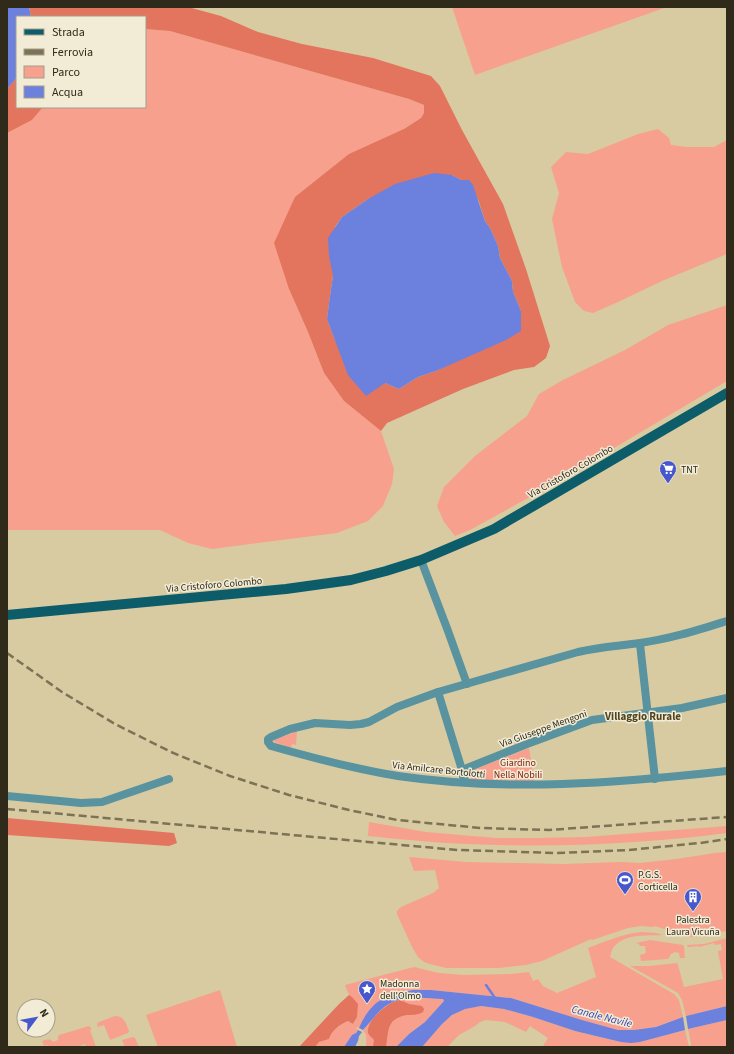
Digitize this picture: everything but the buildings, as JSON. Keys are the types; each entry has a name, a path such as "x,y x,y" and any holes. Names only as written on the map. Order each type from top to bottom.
{"main road":[{"name":"Via Cristoforo Colombo","path":"7,615 286,589 351,580 386,571 421,560 494,529 727,393"}],"street":[{"path":"421,560 467,684"},
{"path":"466,782 462,776 462,770 438,692 578,652 600,647 640,644 672,638 727,621"},
{"path":"640,644 655,779"},
{"name":"Via Amilcare Bortolotti","path":"438,692 398,707 369,722 350,725 315,724 290,729 279,733 268,739 268,742 271,746 376,772 422,779 506,785 546,785 655,779 727,771"},
{"name":"Via Giuseppe Mengoni","path":"462,770 592,720 682,708 727,698"},
{"path":"7,796 81,802 102,802 169,779"}],"green space":[{"path":"452,7 667,7 475,75"},
{"path":"146,29 170,31 409,99 424,105 424,113 421,118 404,129 289,289 324,373 344,401 381,431 394,469 392,484 383,506 368,521 337,533 212,549 188,543 160,530 7,530 7,133 32,120 42,108 146,108"},
{"path":"658,129 669,138 671,145 687,147 714,147 727,140 727,254 662,281 593,313 584,311 575,302 562,267 552,219 559,193 551,167 566,152 588,154 638,134"},
{"path":"727,305 727,381 550,486 470,530 455,536 444,522 437,506 444,487 475,456 527,416 539,394 563,380 625,350 668,325"},
{"path":"297,731 296,745 292,744 291,748 274,742 274,740"},
{"name":"Giardino Nella Nobili","path":"529,748 534,781 510,782 471,780 468,772"},
{"path":"369,822 426,832 496,838 586,837 727,826 727,833 662,840 532,846 442,843 368,836"},
{"path":"727,852 727,931 702,936 689,937 655,926 641,926 628,928 592,940 591,939 542,961 526,965 499,968 446,968 424,962 418,957 397,914 397,911 401,907 433,893 439,888 435,870 414,871 409,857 466,862 564,864 621,862 640,863"},
{"path":"641,932 663,935 636,936 623,940 617,943 613,948 610,957 674,994 679,1000 683,1017 656,1027 634,1030 618,1030 511,998 431,990 413,990 394,993 381,999 368,1012 359,1028 356,1028 358,1030 344,1047 315,1047 319,1042 329,1039 334,1030 339,1026 348,1021 353,1024 356,1019 356,1006 345,985 414,967 439,973 463,975 529,972 533,981 538,979 543,986 557,993 596,977 588,948 621,936"},
{"path":"727,938 727,1006 686,1016 682,1000 678,993 630,966 649,966 677,963 684,987 723,979 718,951 722,950 721,944 715,945 714,943 699,947 688,947 687,945 704,944"},
{"path":"650,940 683,945 685,958 680,958 679,953 675,952 671,954 668,959 641,961 640,955 646,953 645,946 640,946 636,943"},
{"path":"220,990 237,1047 158,1047 146,1015"},
{"path":"427,998 443,999 444,1001 425,1022 409,1034 396,1047 366,1047 366,1036 365,1032 363,1031 375,1016 400,1000"},
{"path":"481,1006 504,1009 575,1031 621,1042 640,1042 685,1030 689,1047 544,1047 543,1046 548,1038 530,1026 526,1032 505,1022 486,1020 459,1035 447,1047 422,1047 446,1020 467,1008"},
{"path":"115,1016 123,1019 129,1031 128,1033 110,1040 104,1025 98,1027 97,1024"},
{"path":"727,1020 727,1047 690,1047 691,1044 688,1029"},
{"path":"89,1026 92,1029 90,1030 96,1047 86,1047 85,1044 77,1047 50,1047 47,1045 44,1046 42,1041 49,1040 53,1042 58,1040 59,1035"},
{"path":"133,1037 135,1038 139,1047 125,1047 122,1040"}],"shaded area":[{"path":"29,7 188,7 221,16 258,32 302,44 373,58 431,76 440,86 462,130 503,204 526,269 550,346 546,358 534,367 514,370 463,389 387,423 381,431 344,401 324,373 289,289 274,243 295,197 349,154 404,129 421,118 424,113 424,105 409,99 170,31 146,29 146,16 31,16","holes":["452,175 461,180 469,180 479,202 485,221 490,228 498,246 500,258 512,281 513,292 521,311 456,361 436,371 418,377 399,389 385,383 335,340 327,319 333,276 335,227 342,217 368,199"]},
{"path":"16,78 16,108 42,108 32,120 7,133 7,88"},
{"path":"7,818 174,833 177,843 169,846 7,835"},
{"path":"349,995 358,1004 357,1017 353,1024 348,1021 342,1024 334,1030 329,1039 319,1042 315,1047 299,1047 339,1004"},
{"path":"400,1000 409,1004 422,1006 424,1009 423,1012 395,1019 388,1030 386,1047 373,1047 374,1040 368,1033 369,1025 378,1013 385,1007 392,1002"}],"water":[{"path":"7,7 29,7 31,16 16,16 16,78 7,88"},
{"path":"434,173 452,175 461,180 469,180 473,185 485,221 490,228 498,246 500,258 512,281 513,292 521,311 521,331 506,340 436,371 418,377 399,389 385,383 366,396 348,375 327,319 333,276 329,256 328,238 342,217 368,199 395,184"},
{"path":"413,990 431,990 511,998 618,1030 634,1030 656,1027 683,1017 685,1030 640,1042 621,1042 575,1031 504,1009 481,1006 465,1009 452,1015 422,1047 396,1047 409,1034 425,1022 444,1001 443,999 422,998 408,998 395,1001 381,1009 363,1030 359,1028 369,1011 380,1000 394,994"},
{"path":"727,1006 727,1020 688,1029 686,1016"},
{"path":"358,1030 362,1032 355,1047 344,1047 352,1035"}],"waterway":[{"path":"486,985 495,998"}],"railway":[{"path":"7,653 62,692 115,724 171,752 230,776 289,795 349,810 397,820 480,828 549,830 727,817"},
{"path":"7,809 457,850 557,853 629,850 727,839"}],"place":[{"name":"TNT","path":"668,484"},
{"name":"P.G.S. Corticella","path":"625,895"},
{"name":"Palestra Laura Vicuña","path":"693,912"},
{"name":"Madonna dell'Olmo","path":"367,1004"}],"district":[{"name":"Villaggio Rurale","path":"643,716"}],"water label":[{"name":"Canale Navile","path":"602,1016"}]}
